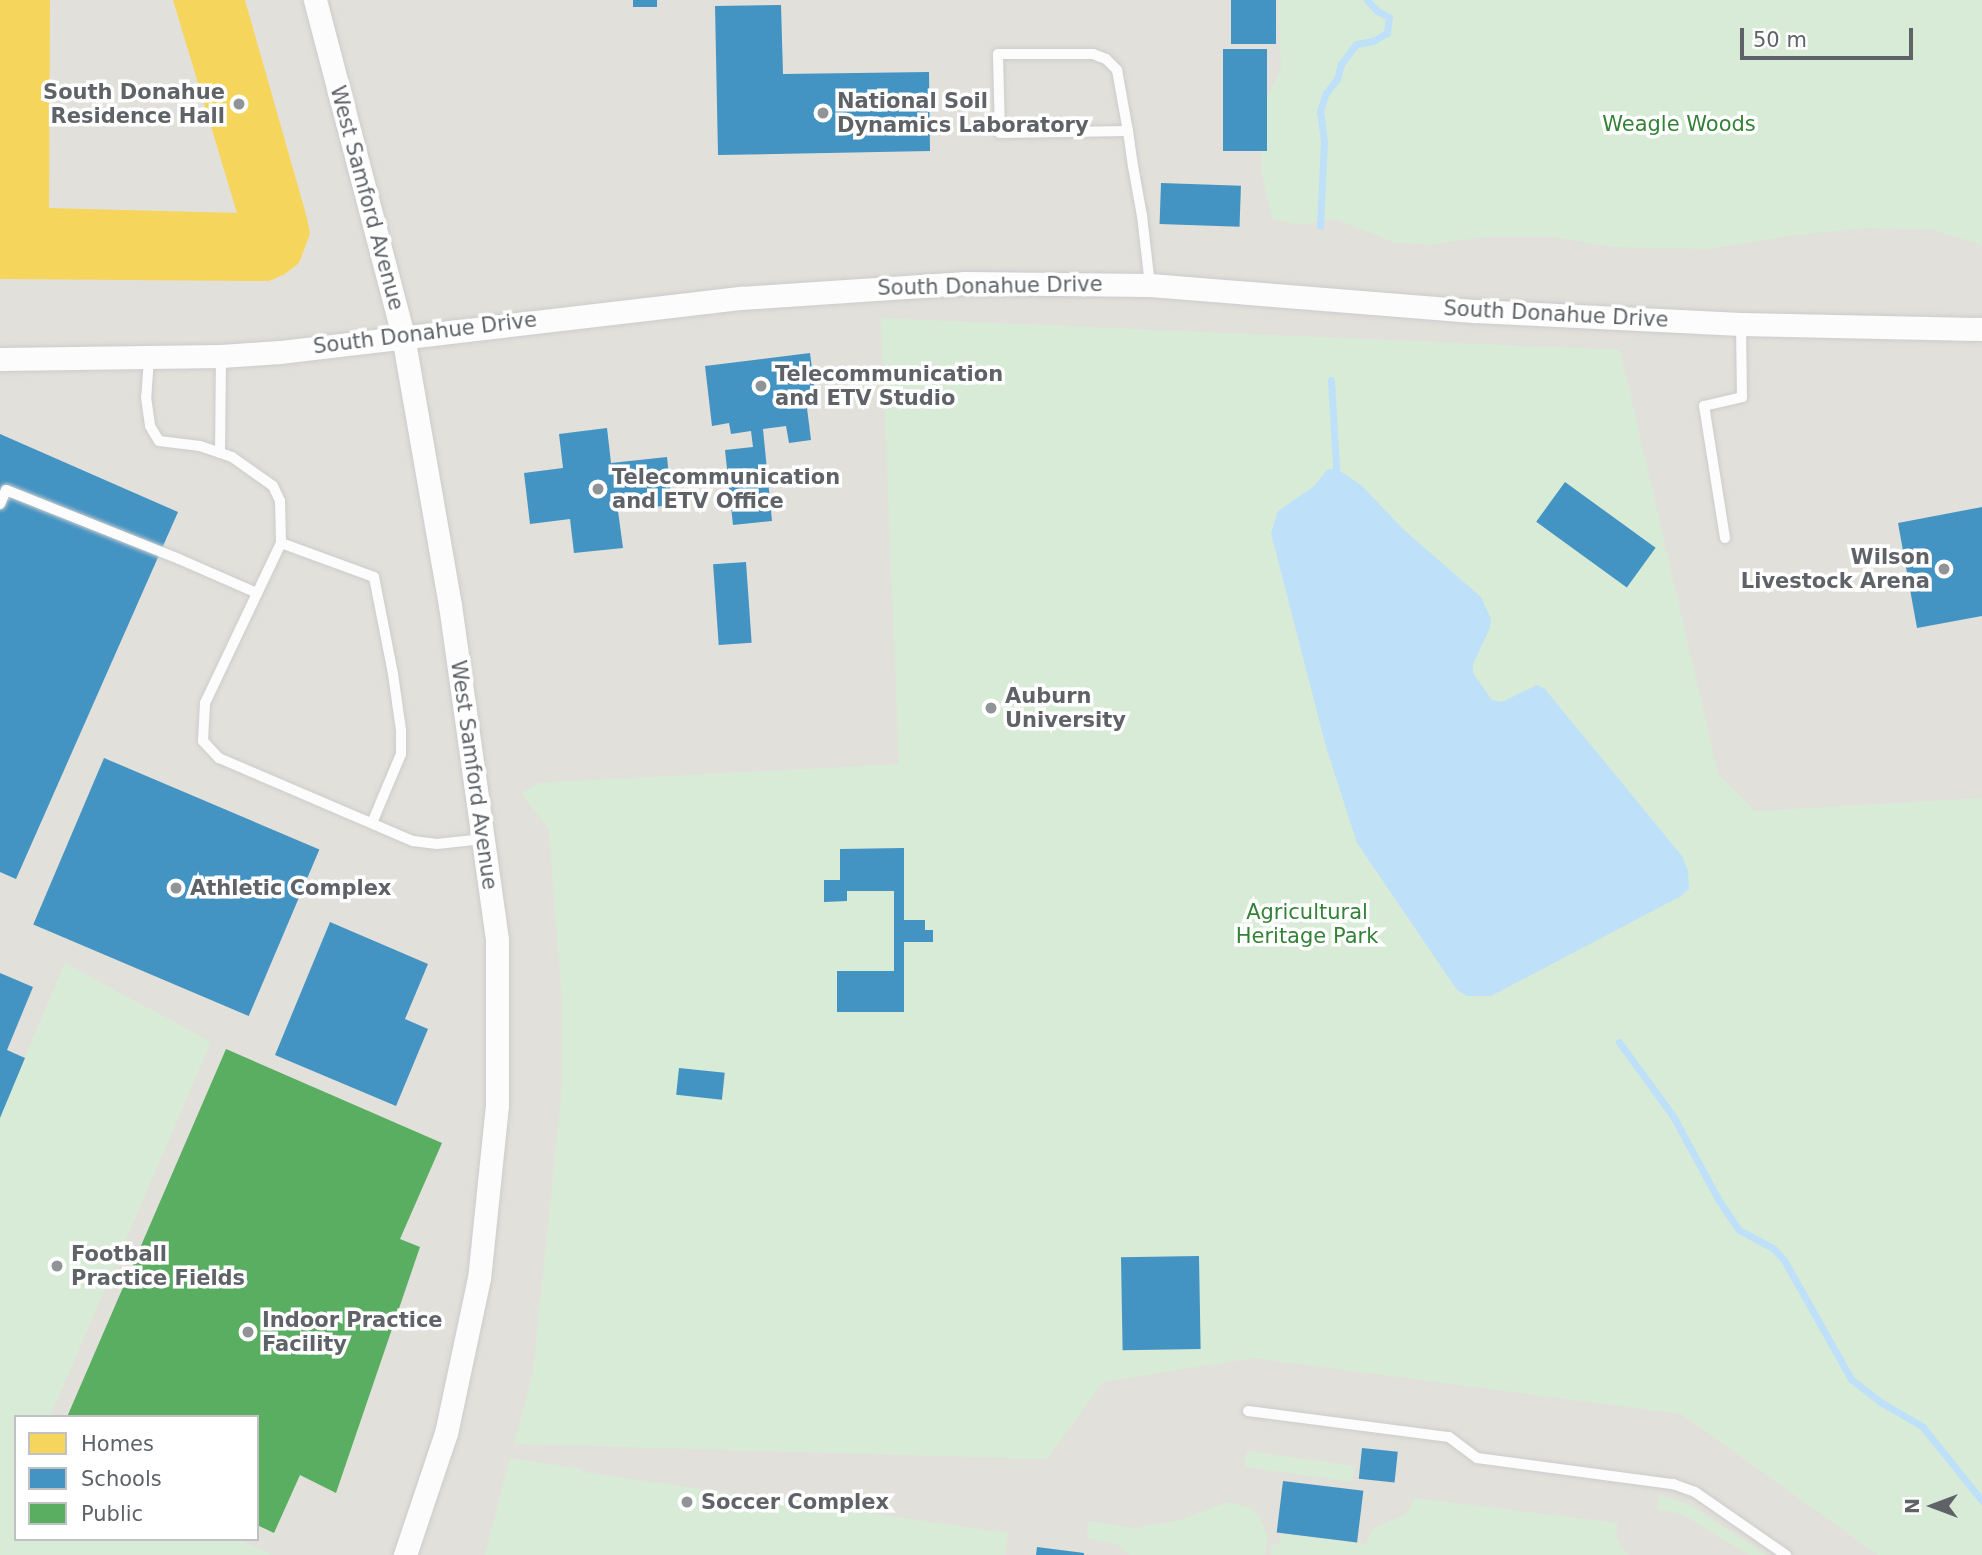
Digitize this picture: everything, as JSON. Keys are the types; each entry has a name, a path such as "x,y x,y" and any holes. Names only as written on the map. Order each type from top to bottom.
{"street":[{"name":"West Samford Avenue","path":"315,0 403,336 450,605 497,940 499,1026 493,1145 479,1278 451,1407 405,1555"},
{"name":"South Donahue Drive","path":"0,359 221,356 824,290 967,283 1150,285 1476,311 1741,324 1982,328"}],"lane":[{"path":"1128,131 1000,133 999,54 1093,54 1106,60 1117,70 1128,131 1150,285"},
{"path":"1725,538 1704,406 1742,397 1741,324"},
{"path":"220,453 221,356"},
{"path":"149,357 146,397 150,426 159,440 200,446 256,471 273,486 281,501 281,543 205,703 203,741 219,758 413,841 437,845 484,839"},
{"path":"0,503 6,491 180,559 257,593"},
{"path":"281,543 374,577 398,707 401,754 372,823"},
{"path":"1248,1411 1449,1437 1477,1458 1672,1484 1695,1492 1786,1555"}],"shaded area":[{"name":"Auburn University","path":"0,0 1982,0 1982,1555 0,1555"}],"green space":[{"name":"Weagle Woods","path":"1278,0 1982,0 1982,245 1933,230 1868,228 1795,235 1708,249 1612,247 1553,237 1485,237 1429,245 1394,242 1335,219 1299,225 1272,219 1262,174 1262,107 1281,69"},
{"name":"Agricultural Heritage Park","path":"881,318 1620,350 1718,774 1755,811 1982,798 1982,1555 1878,1555 1681,1414 1253,1358 1103,1382 1047,1459 514,1444 533,1373 562,1086 562,1001 549,830 522,793 538,783 899,764"},
{"name":"Football Practice Fields","path":"65,963 211,1042 51,1415 14,1415 14,1541 242,1541 273,1555 0,1555 0,1116"},
{"path":"1247,1451 1355,1466 1353,1482 1245,1467"},
{"name":"Soccer Complex","path":"510,1458 582,1469 583,1472 1008,1533 1005,1555 485,1555"},
{"path":"1659,1495 1688,1504 1767,1555 1749,1555 1682,1514 1657,1509"},
{"path":"1414,1498 1618,1523 1616,1535 1621,1547 1629,1555 1271,1555 1272,1544 1279,1545 1280,1533 1366,1544 1373,1528 1403,1516 1411,1508"},
{"path":"1228,1502 1250,1508 1259,1516 1268,1537 1265,1555 1130,1555 1117,1544 1087,1538 1088,1521 1135,1528 1180,1520"}],"water":[{"path":"1336,468 1362,486 1404,530 1481,597 1491,619 1490,628 1473,664 1473,673 1492,700 1502,702 1537,685 1544,688 1682,856 1688,871 1689,889 1681,896 1491,996 1467,996 1457,990 1357,843 1326,747 1271,533 1278,511 1313,487 1327,470"}],"building: Homes":[{"name":"South Donahue Residence Hall","path":"0,0 50,0 49,208 237,213 173,0 245,0 307,218 310,234 299,263 285,274 269,281 0,279"}],"building: Schools":[{"path":"633,0 657,0 657,7 633,7"},
{"path":"1231,0 1276,0 1276,44 1231,44"},
{"name":"National Soil Dynamics Laboratory","path":"781,5 783,74 929,72 930,151 718,155 715,6"},
{"path":"1223,49 1267,49 1267,151 1223,151"},
{"path":"1161,183 1241,186 1240,227 1160,224"},
{"name":"Telecommunication and ETV Studio","path":"810,353 817,406 807,408 811,440 789,443 786,426 763,429 772,521 733,525 725,450 753,447 751,431 731,434 729,423 712,426 705,366"},
{"name":"Telecommunication and ETV Office","path":"607,428 611,463 667,457 672,505 618,511 623,548 574,553 570,519 530,524 524,473 563,468 559,434"},
{"path":"0,434 178,512 16,879 0,872"},
{"path":"1565,482 1656,548 1627,587 1536,522"},
{"name":"Wilson Livestock Arena","path":"1982,507 1982,616 1917,628 1898,523"},
{"path":"746,562 752,643 719,645 713,564"},
{"name":"Athletic Complex","path":"104,758 319,849 249,1016 33,925"},
{"path":"904,848 904,920 925,920 925,930 933,930 933,942 904,942 904,1012 837,1012 837,971 894,971 894,891 847,891 847,901 824,902 824,880 840,880 840,849"},
{"path":"330,922 428,964 405,1019 428,1029 396,1106 275,1055"},
{"path":"0,973 33,987 7,1050 25,1058 0,1118"},
{"path":"679,1068 725,1073 722,1100 676,1095"},
{"path":"1199,1256 1201,1349 1123,1350 1121,1257"},
{"path":"1362,1448 1398,1452 1395,1483 1359,1479"},
{"path":"1283,1481 1363,1491 1357,1542 1277,1533"},
{"path":"1037,1547 1084,1553 1084,1555 1036,1555"}],"building: Public":[{"name":"Indoor Practice Facility","path":"226,1049 442,1143 400,1239 420,1247 336,1493 300,1475 274,1533 259,1526 259,1415 68,1415"}],"waterway":[{"path":"1320,226 1324,142 1320,111 1326,93 1337,79 1341,64 1356,44 1373,41 1387,33 1389,17 1377,11 1367,0"},
{"path":"1331,380 1336,468"},
{"path":"1619,1042 1673,1116 1718,1199 1739,1230 1773,1248 1784,1260 1851,1379 1882,1403 1922,1426 1982,1501"}],"place":[{"name":"South Donahue Residence Hall","path":"239,104"},
{"name":"National Soil Dynamics Laboratory","path":"823,113"},
{"name":"Telecommunication and ETV Studio","path":"761,386"},
{"name":"Telecommunication and ETV Office","path":"598,489"},
{"name":"Wilson Livestock Arena","path":"1944,569"},
{"name":"Auburn University","path":"991,708"},
{"name":"Athletic Complex","path":"176,888"},
{"name":"Football Practice Fields","path":"57,1266"},
{"name":"Indoor Practice Facility","path":"248,1332"},
{"name":"Soccer Complex","path":"687,1502"}]}
